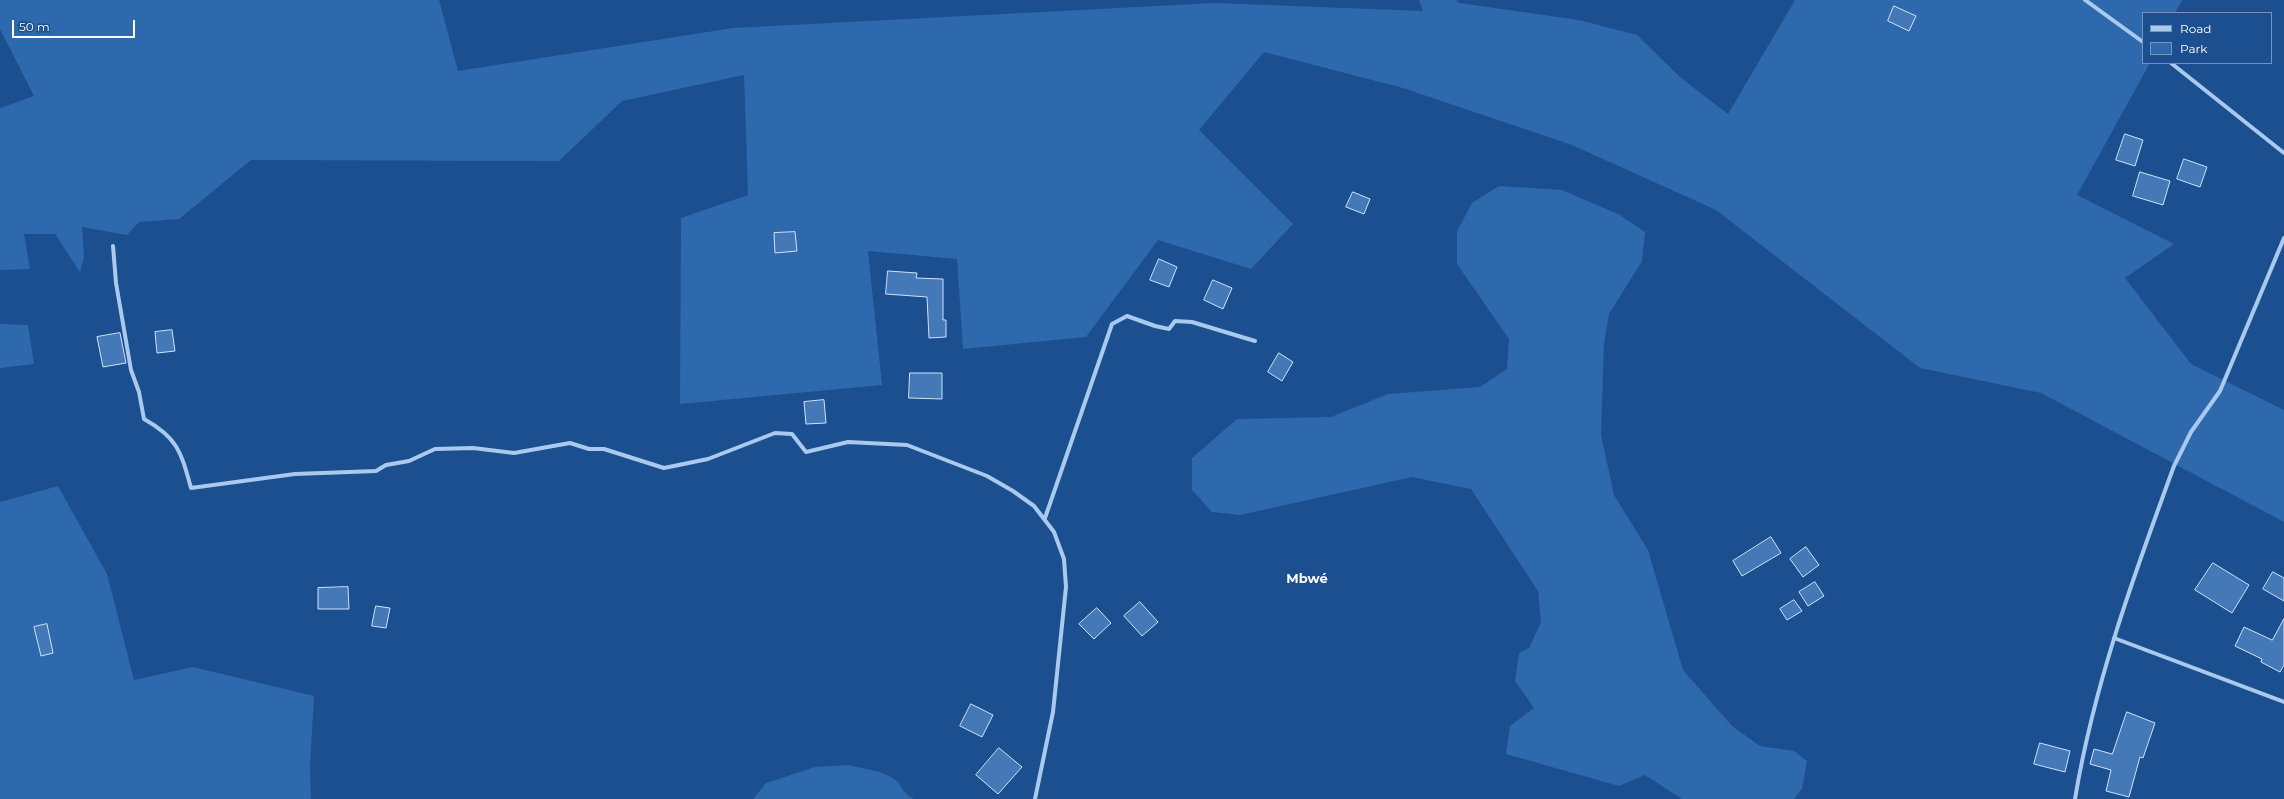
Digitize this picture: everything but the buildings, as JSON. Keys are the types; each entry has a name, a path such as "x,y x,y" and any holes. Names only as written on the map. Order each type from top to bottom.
{"street":[{"path":"2085,0 2142,41"},
{"path":"2173,64 2284,154"},
{"path":"2075,799 2092,712 2114,638 2174,466 2191,432 2220,391 2284,238"},
{"path":"113,246 116,283 131,370 139,392 144,419 162,429 181,452 191,488 295,474 376,471 386,465 409,460 435,449 473,448 514,453 570,442 589,448 604,449 664,468 708,459 775,433 792,434 806,452 848,442 907,445 987,476 1034,506 1045,518 1054,532 1064,559 1066,587 1053,712 1035,799"},
{"path":"1045,518 1112,324 1127,316 1155,326 1169,329 1175,321 1192,322 1255,341"},
{"path":"2114,638 2284,702"}],"green space":[{"path":"0,0 439,0 458,71 733,28 1215,3 1423,11 1419,0 1456,0 1459,3 1579,20 1637,35 1681,78 1728,114 1795,0 2182,0 2176,12 2142,12 2142,64 2149,64 2077,195 2174,244 2125,278 2191,364 2284,410 2284,522 2041,393 1920,368 1716,210 1572,145 1403,88 1264,52 1199,130 1293,224 1251,269 1158,240 1086,337 963,349 957,259 868,251 882,385 680,404 681,218 748,195 744,75 622,101 559,161 251,160 179,219 139,222 127,235 82,227 84,257 80,272 55,234 24,234 30,269 0,270 0,108 34,96 0,29"},
{"path":"1499,186 1562,190 1620,215 1645,232 1642,261 1609,314 1604,343 1601,435 1614,495 1648,550 1683,670 1732,726 1760,746 1794,751 1807,761 1802,789 1794,799 1682,799 1645,775 1619,786 1506,754 1510,726 1534,708 1515,681 1519,653 1529,648 1541,622 1538,591 1471,489 1412,477 1240,515 1212,512 1192,490 1192,458 1237,419 1331,417 1388,394 1480,387 1507,369 1509,339 1457,264 1457,231 1472,203"},
{"path":"0,324 28,325 34,364 0,368"},
{"path":"58,486 107,574 134,680 193,667 314,696 310,766 311,799 0,799 0,502"},
{"path":"848,765 889,776 897,781 907,794 914,799 753,799 766,783 815,767"}],"district":[{"name":"Mbwé","path":"1307,579"}]}
